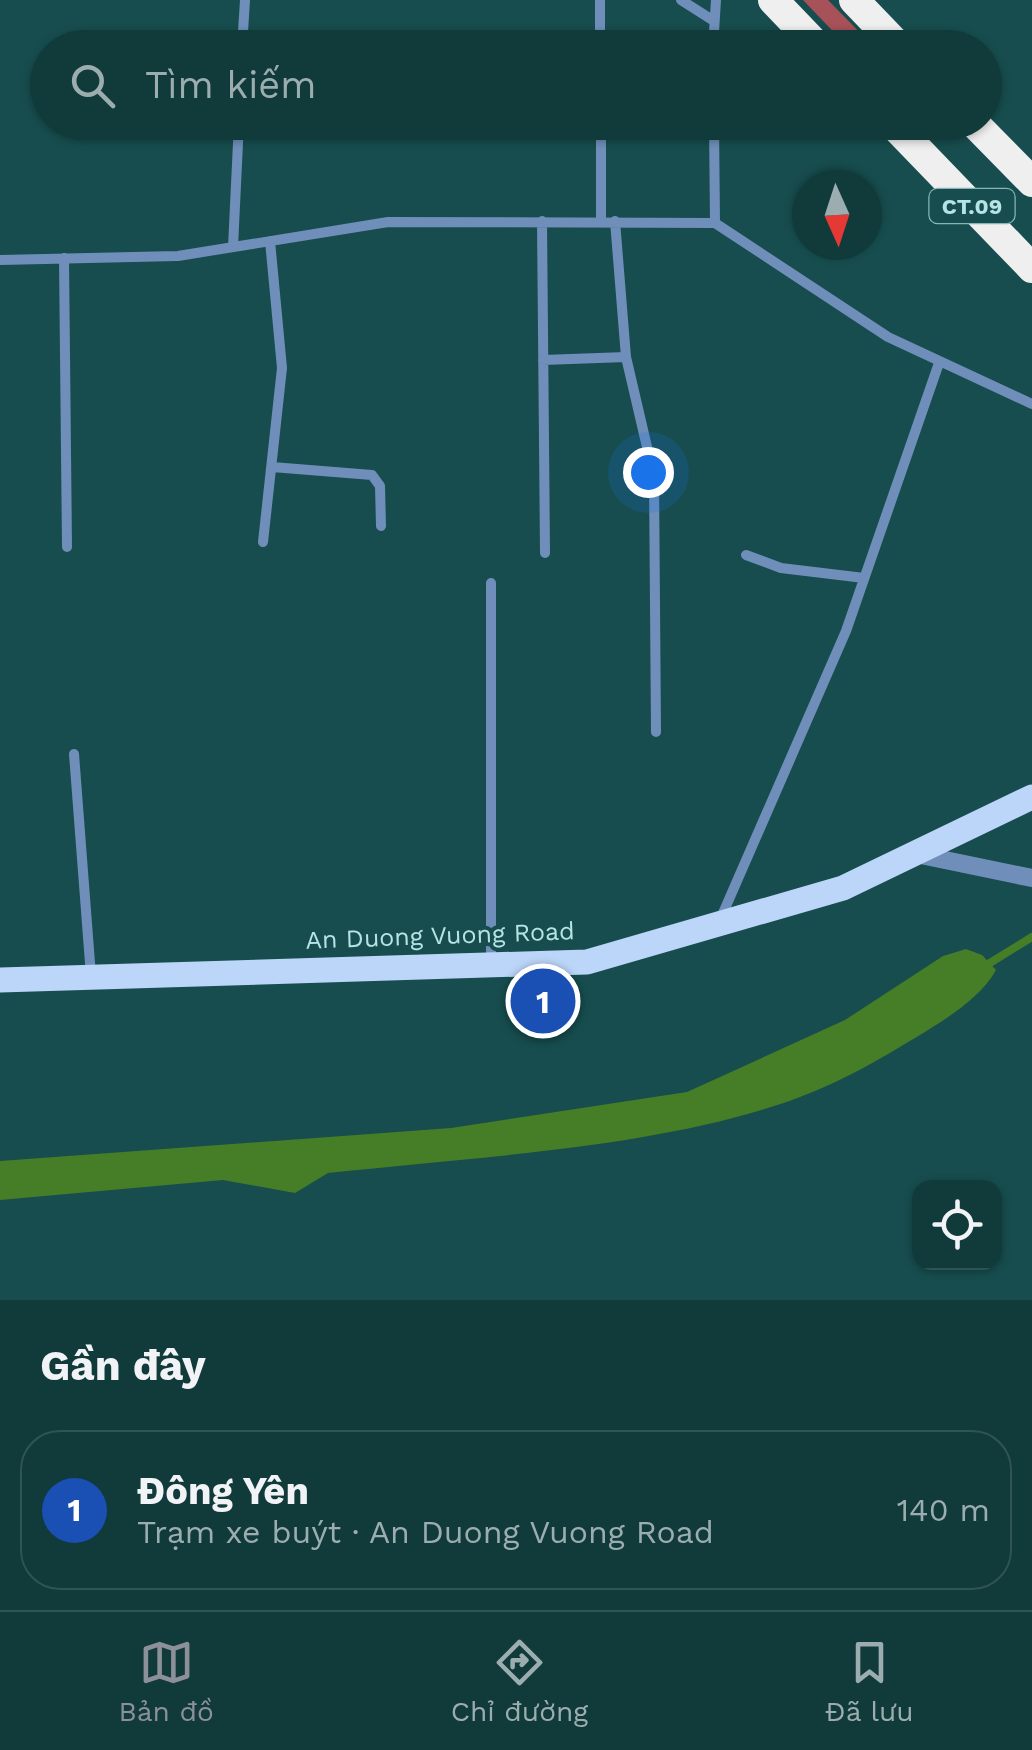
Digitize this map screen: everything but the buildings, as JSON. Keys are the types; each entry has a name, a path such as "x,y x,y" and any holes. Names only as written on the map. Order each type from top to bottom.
{"highway":[{"path":"773,0 802,30"},
{"path":"854,0 883,30"},
{"name":"CT.09","path":"908,140 1032,268"},
{"name":"CT.09","path":"991,140 1032,182"}],"main road":[{"name":"An Duong Vuong Road","path":"0,980 587,962 843,888 1032,798"}],"street":[{"path":"243,30 245,0"},
{"path":"600,0 600,30"},
{"path":"681,0 714,21"},
{"path":"714,30 716,0"},
{"path":"233,247 238,140"},
{"path":"600,140 601,222"},
{"path":"714,140 715,222"},
{"path":"542,221 546,553"},
{"path":"0,260 178,256 388,222 715,222 888,337 1032,404"},
{"path":"615,222 626,356 654,477 656,732"},
{"path":"263,542 282,354 270,241"},
{"path":"64,258 68,548"},
{"path":"543,360 626,356"},
{"path":"718,924 846,631 939,363"},
{"path":"272,467 372,475 380,486 380,526"},
{"path":"746,555 781,568 864,578"},
{"path":"491,964 492,583"},
{"path":"74,754 91,976"},
{"path":"916,854 1032,878"}],"shaded area":[{"path":"803,0 828,0 857,30 832,30"},
{"path":"966,949 982,955 996,970 960,1008 845,1078 747,1114 690,1128 568,1148 328,1173 295,1193 223,1180 0,1200 0,1161 451,1128 687,1092 845,1020 943,956"}],"waterway":[{"path":"985,966 1032,937"}],"place":[{"name":"Đông Yên","path":"543,1001"}]}
